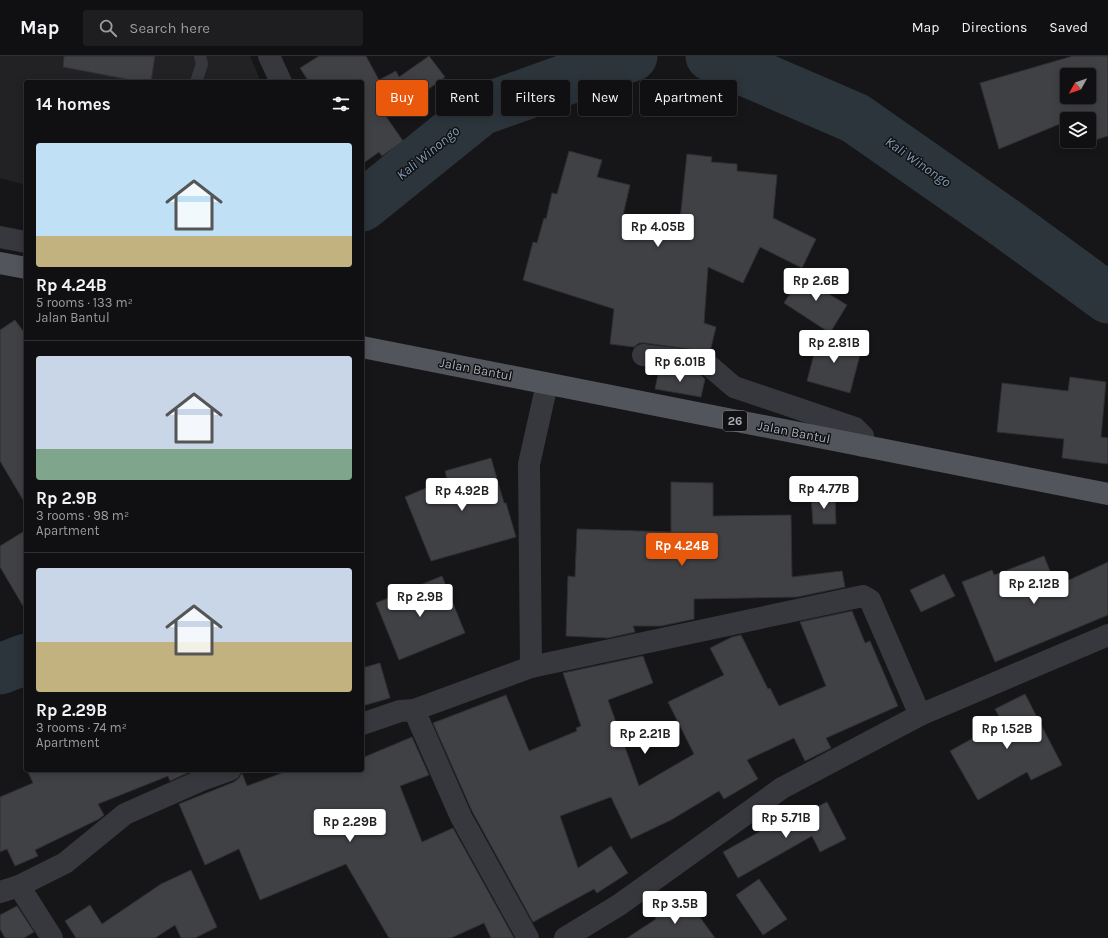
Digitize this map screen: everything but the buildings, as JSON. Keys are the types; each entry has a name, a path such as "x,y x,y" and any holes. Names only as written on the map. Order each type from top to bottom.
{"main road":[{"path":"0,263 24,268"},
{"name":"Jalan Bantul","path":"364,346 547,384 1108,494"}],"street":[{"path":"269,56 280,80"},
{"path":"0,237 24,242"},
{"path":"643,355 706,363 734,387 855,428 863,436 862,446"},
{"path":"531,667 529,464 547,384"},
{"path":"364,723 400,711 414,710 531,667 863,596 870,600 920,715"},
{"path":"565,938 619,905 782,788 920,715 1108,635"},
{"path":"414,710 461,817 528,938"},
{"path":"52,938 9,889 65,863 125,814 202,780 224,772"}],"lane":[{"path":"197,80 202,64 200,56"}],"shaded area":[{"path":"0,56 250,56 260,80 24,80 24,184 0,178"}],"waterway":[{"name":"Kali Winongo","path":"364,204 481,110 632,56"},
{"name":"Kali Winongo","path":"711,56 855,118 1004,222 1108,298"},
{"name":"Kali Winongo","path":"0,669 24,660"}]}
